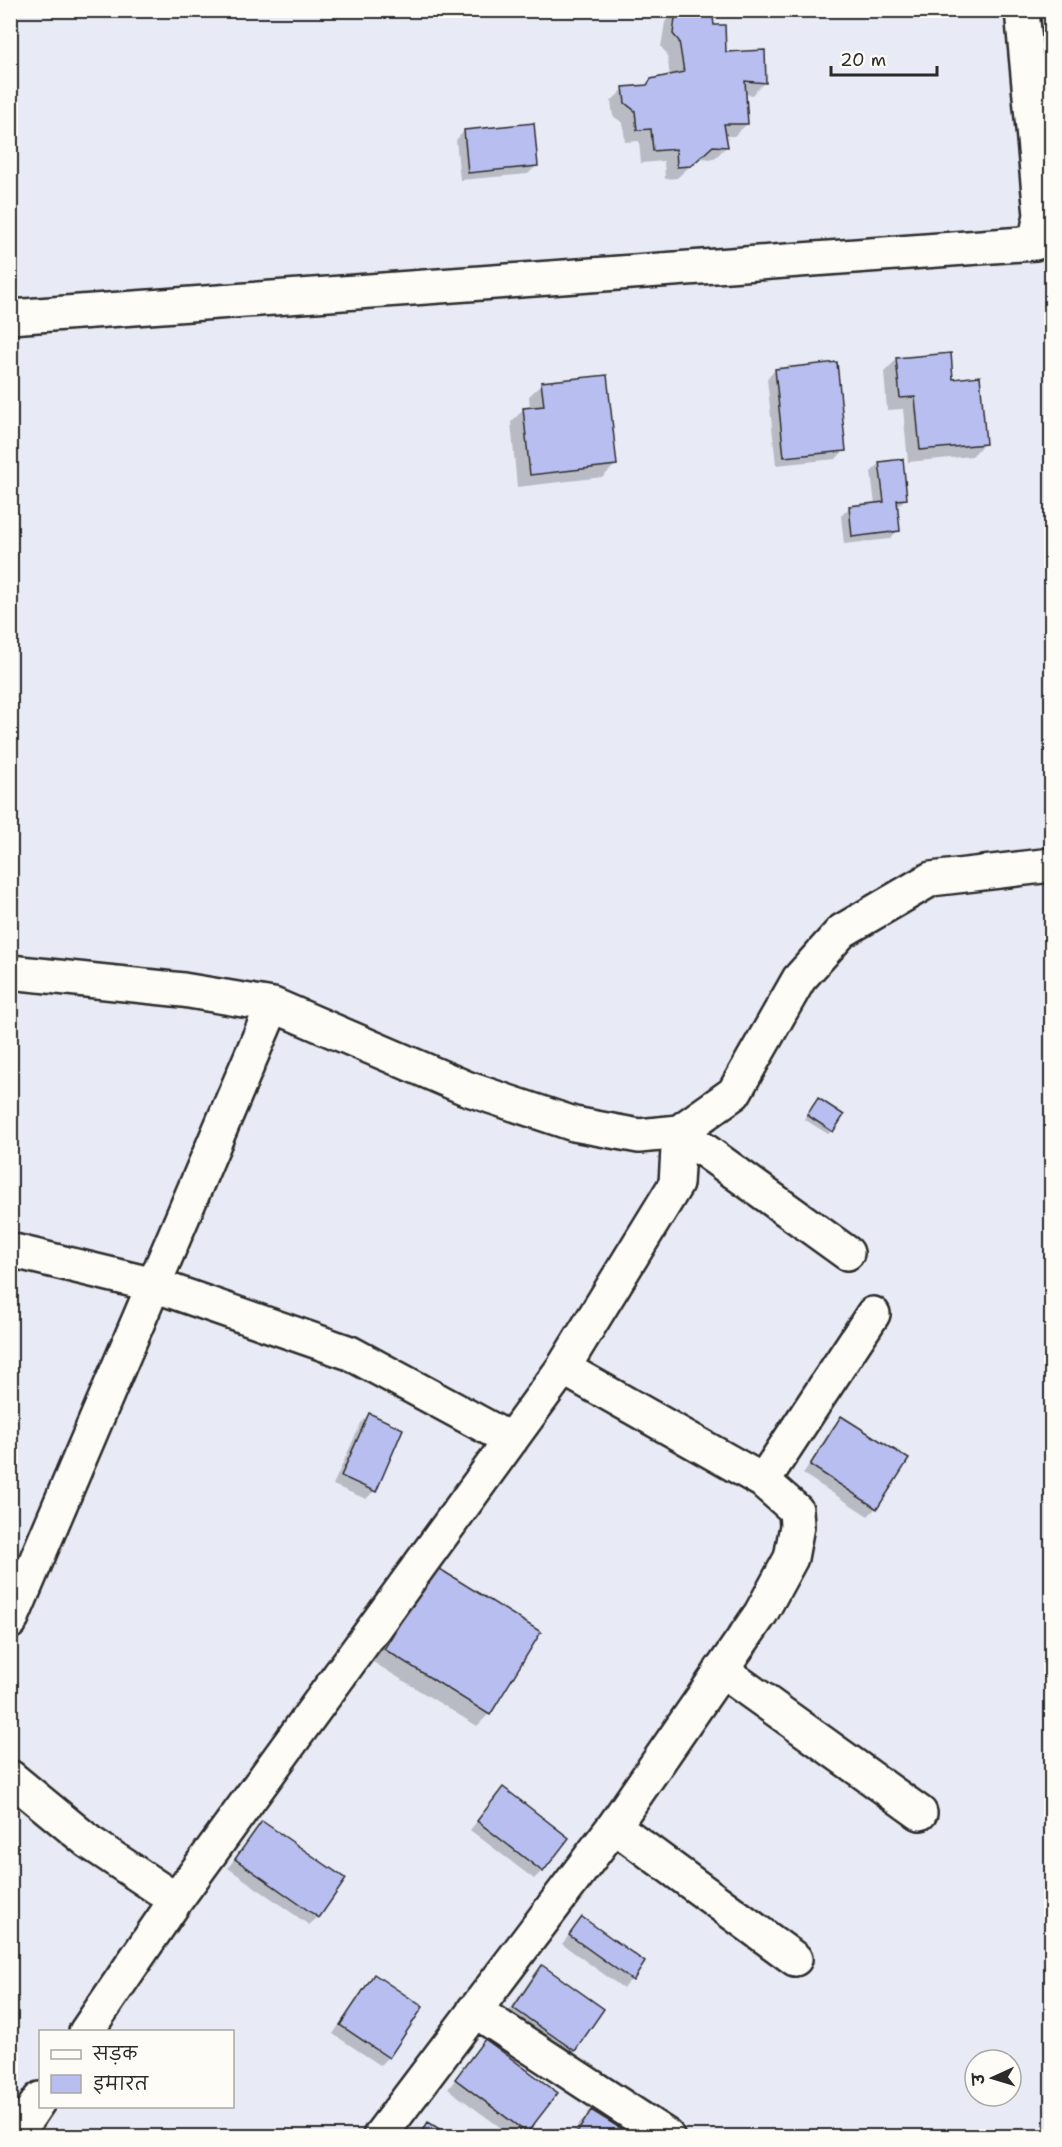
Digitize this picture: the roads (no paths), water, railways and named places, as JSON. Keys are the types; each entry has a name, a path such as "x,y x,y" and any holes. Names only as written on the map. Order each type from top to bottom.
{"street":[{"path":"10,317 1035,243 1041,215 1022,10"},
{"path":"10,972 183,990 273,1005 466,1088 574,1124 639,1136 679,1132 734,1093 799,980 842,931 932,879 1052,865"},
{"path":"10,1622 273,1005"},
{"path":"679,1132 847,1253"},
{"path":"87,2030 176,1900 563,1368 676,1184 679,1132"},
{"path":"10,1250 154,1285 350,1353 511,1440"},
{"path":"763,1481 873,1314"},
{"path":"380,2136 614,1826 761,1613 791,1558 797,1526 796,1510 763,1481 563,1368"},
{"path":"721,1670 920,1813"},
{"path":"10,1777 88,1842 176,1900"},
{"path":"614,1826 795,1959"},
{"path":"474,2010 667,2136"},
{"path":"15,2136 39,2100"}]}
